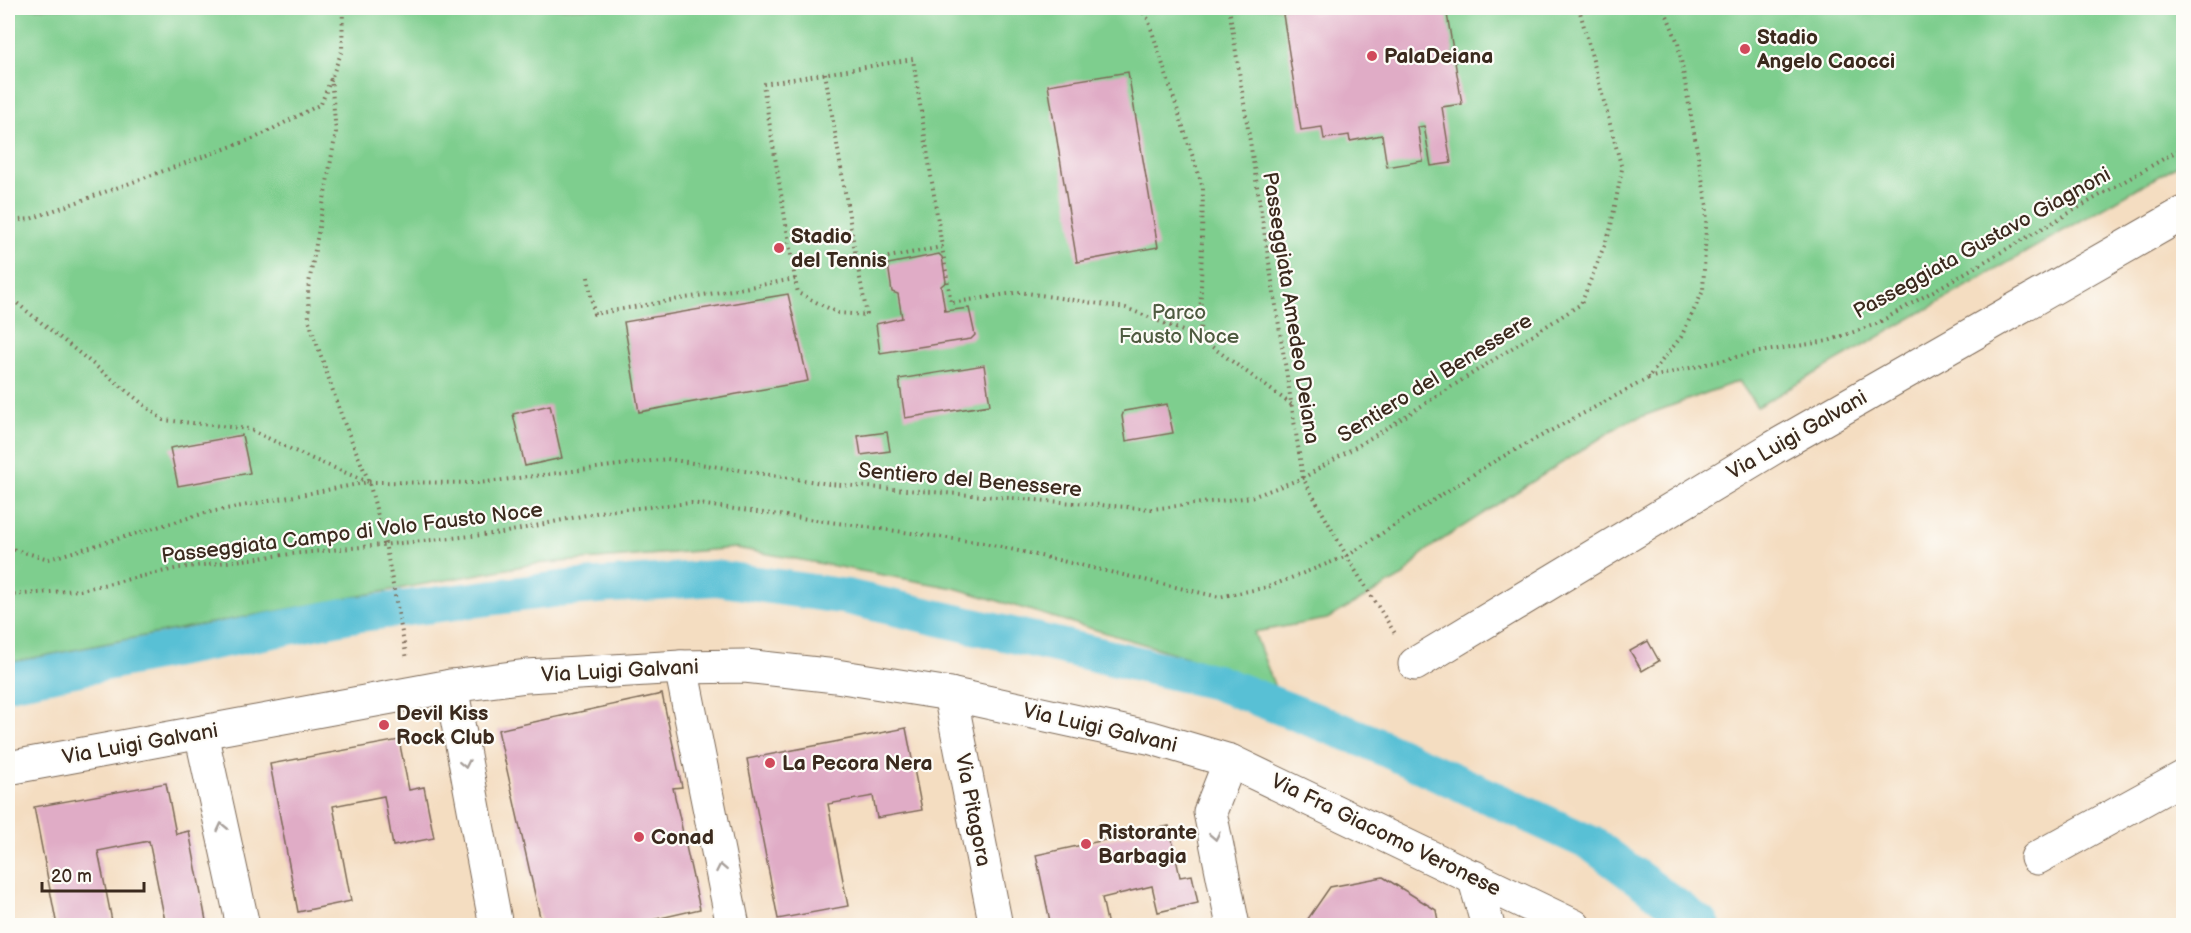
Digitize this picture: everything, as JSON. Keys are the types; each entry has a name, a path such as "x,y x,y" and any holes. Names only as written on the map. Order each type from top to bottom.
{"street":[{"name":"Via Luigi Galvani","path":"1415,664 1773,448 2184,213"},
{"name":"Via Luigi Galvani","path":"8,768 451,686 527,676 681,667 745,666 950,694 1152,738 1230,760"},
{"path":"681,667 733,926"},
{"path":"451,686 496,926"},
{"name":"Via Pitagora","path":"950,694 996,926"},
{"path":"201,733 243,926"},
{"path":"1230,760 1210,812 1233,926"},
{"name":"Via Fra Giacomo Veronese","path":"1230,760 1574,926"},
{"path":"2037,858 2184,777"},
{"path":"1474,877 1488,926"}],"path":[{"path":"8,221 30,219 255,138 321,104 342,51 343,8"},
{"path":"1140,8 1148,19 1203,188 1200,338"},
{"name":"Passeggiata Amedeo Deiana","path":"1228,8 1303,478 1371,597 1415,664"},
{"name":"Sentiero del Benessere","path":"8,548 49,559 205,513 369,482 479,483 667,459 829,484 1152,509 1252,497 1303,478 1581,304 1610,231 1622,169 1579,8"},
{"name":"Passeggiata Campo di Volo Fausto Noce","path":"8,595 80,590 179,568 385,543 502,533 606,511 691,504 984,543 1219,597 1268,587 1347,555 1491,462 1647,379 1682,337 1703,291 1707,206 1678,44 1664,8"},
{"path":"825,74 867,315 838,313 798,293 762,84 914,59 951,303 1020,292 1126,308 1200,338 1292,405"},
{"path":"331,78 336,132 308,289 309,321 343,420 369,482 385,543 404,646"},
{"name":"Passeggiata Gustavo Giagnoni","path":"1647,379 1753,353 1828,341 1876,324 2184,147"},
{"path":"857,263 942,248"},
{"path":"588,277 594,314 795,279"},
{"path":"8,296 163,420 249,429 303,455 369,482"}],"green space":[{"name":"Parco Fausto Noce","path":"8,8 2183,8 2183,162 1757,407 1739,381 1624,423 1434,545 1420,556 1405,575 1327,619 1254,632 1276,690 1204,662 954,588 736,548 534,564 8,663"}],"building":[{"name":"PalaDeiana","path":"1282,8 1446,8 1462,104 1442,107 1451,163 1431,166 1424,126 1418,127 1423,161 1387,167 1382,135 1350,141 1349,135 1324,139 1322,127 1301,130"},
{"path":"1128,72 1158,247 1077,262 1048,85"},
{"path":"939,254 942,257 946,282 941,286 945,311 969,308 975,335 971,339 880,353 876,324 902,318 898,294 892,292 888,264"},
{"path":"788,294 808,381 639,412 624,322"},
{"path":"984,365 990,405 905,418 899,379"},
{"path":"1167,404 1173,433 1126,441 1122,416 1124,411"},
{"path":"550,405 562,458 525,466 513,414"},
{"path":"887,432 890,451 861,455 858,436"},
{"path":"242,435 250,473 178,486 170,448"},
{"path":"1648,641 1659,661 1642,671 1630,651"},
{"path":"662,694 682,787 673,788 700,909 626,926 542,926 498,730"},
{"path":"906,728 922,810 877,818 873,796 828,804 848,906 778,919 747,759"},
{"path":"399,740 409,790 424,787 434,838 393,846 384,796 333,806 351,901 298,912 270,764"},
{"path":"166,783 176,834 189,831 207,926 166,926 149,841 98,851 113,926 57,926 34,807"},
{"path":"1169,826 1180,877 1192,875 1198,903 1158,912 1152,886 1102,898 1108,926 1051,926 1036,855"},
{"path":"1383,877 1436,910 1439,926 1303,926 1330,887"}],"waterway":[{"path":"8,682 345,616 568,588 716,578 847,597 1216,682 1370,742 1592,844 1703,926"}],"place":[{"name":"Stadio Angelo Caocci","path":"1745,49"},
{"name":"PalaDeiana","path":"1372,56"},
{"name":"Stadio del Tennis","path":"779,248"},
{"name":"Devil Kiss Rock Club","path":"384,725"},
{"name":"La Pecora Nera","path":"770,763"},
{"name":"Conad","path":"639,837"},
{"name":"Ristorante Barbagia","path":"1086,844"}]}
